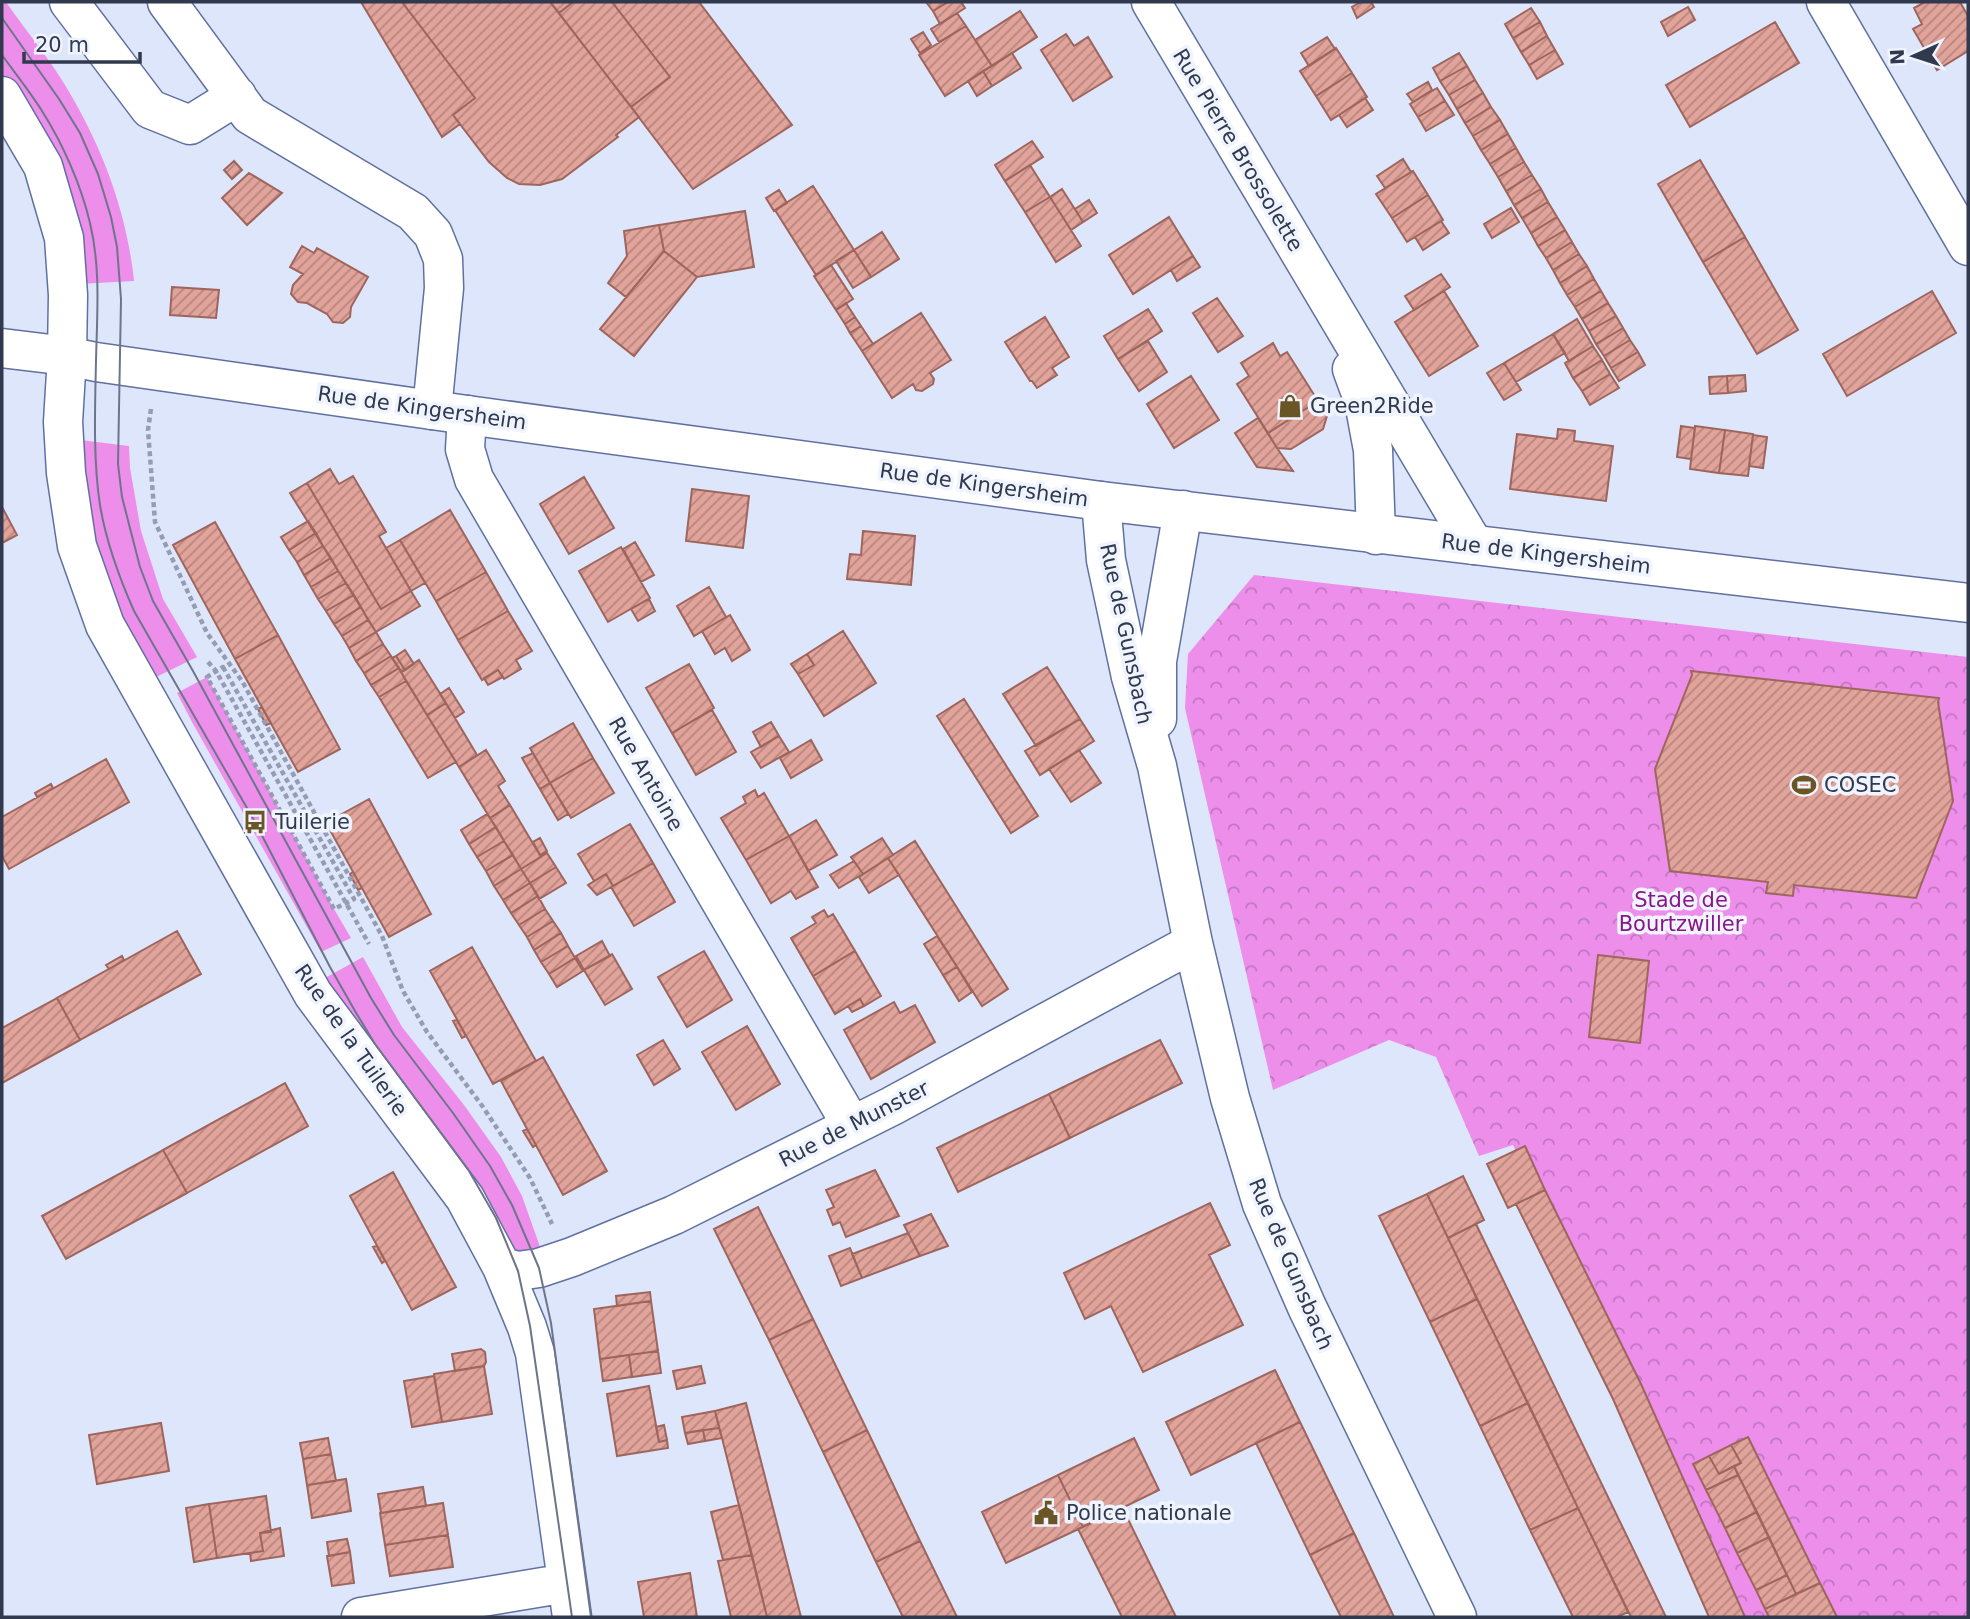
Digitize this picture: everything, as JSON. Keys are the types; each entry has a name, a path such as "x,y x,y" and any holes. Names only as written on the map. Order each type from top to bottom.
{"street":[{"path":"69,2 150,109 190,125 237,96"},
{"name":"Rue Antoine","path":"167,2 250,115 413,212 433,234 443,259 450,412 474,479 852,1126"},
{"name":"Rue Pierre Brossolette","path":"1151,2 1474,545"},
{"path":"1826,2 1968,246"},
{"name":"Rue de la Tuilerie","path":"2,96 43,166 64,238 68,295 68,356 63,422 66,473 77,545 105,625 313,994 465,1198 502,1267 535,1353 569,1600"},
{"name":"Rue Pierre Brossolette","path":"1326,298 1364,402 1373,450 1376,535"},
{"name":"Rue de Kingersheim","path":"2,348 1101,501 1968,603"},
{"name":"Rue de Gunsbach","path":"1101,501 1106,560 1131,677 1157,766 1193,943 1230,1098 1262,1204 1307,1307 1457,1617"},
{"name":"Rue de Gunsbach","path":"1157,766 1157,661 1183,510"},
{"name":"Rue de Munster","path":"502,1267 518,1271 540,1268 674,1215 891,1106 1193,943"},
{"path":"361,1617 458,1600 569,1600"}],"path":[{"path":"158,370 148,430 155,522 207,633 242,681 376,924 403,991 427,1032 483,1107 530,1178 559,1240 572,1256"},
{"path":"208,662 216,671 369,944"},
{"path":"223,667 354,899 334,909 207,677 216,671 223,667"}],"green space":[{"path":"2,2 6,2 54,67 92,135 119,206 134,281 79,284 7,81 2,75"},
{"path":"72,439 129,446 141,531 163,599 197,657 148,681 113,618"},
{"name":"Stade de Bourtzwiller","path":"1254,575 1968,657 1968,1617 1733,1617 1513,1145 1479,1156 1436,1057 1389,1040 1273,1090 1185,708 1188,654"},
{"path":"207,677 351,938 321,952 192,722 177,693"},
{"path":"363,957 402,1027 501,1157 522,1196 544,1258 511,1258 325,978"}],"building":[{"path":"361,2 402,2 475,98 453,115 460,124 442,137"},
{"path":"402,2 550,2 639,117 616,135 618,137 562,179 540,185 519,184 507,178 489,162 453,115 475,98"},
{"path":"550,2 573,2 559,13"},
{"path":"573,2 612,2 670,77 631,107 559,13"},
{"path":"612,2 699,2 792,125 693,189 631,107 670,77"},
{"path":"926,2 948,2 933,11"},
{"path":"948,2 961,2 965,8 940,24 933,11"},
{"path":"1361,2 1371,2 1374,7 1357,18 1352,7"},
{"path":"1925,2 1960,2 1968,16 1968,51 1937,70 1913,29 1922,24 1914,8"},
{"path":"1688,7 1695,20 1668,36 1661,22"},
{"path":"1531,8 1540,22 1513,38 1505,24"},
{"path":"1020,11 1037,37 992,66 975,40"},
{"path":"957,13 966,26 939,42 931,29"},
{"path":"1540,22 1547,36 1521,52 1513,38"},
{"path":"1775,22 1799,63 1690,127 1666,85"},
{"path":"966,26 992,66 945,96 919,55"},
{"path":"923,32 931,45 920,53 911,39"},
{"path":"1066,34 1074,46 1088,37 1112,77 1073,101 1041,50"},
{"path":"1547,36 1555,50 1529,65 1521,52"},
{"path":"1327,37 1335,49 1309,66 1301,53"},
{"path":"1336,48 1352,73 1316,96 1300,71"},
{"path":"1555,50 1563,64 1537,79 1529,65"},
{"path":"1012,53 1021,68 992,86 983,71"},
{"path":"1459,53 1467,66 1440,81 1433,68"},
{"path":"1467,66 1475,80 1449,95 1440,81"},
{"path":"983,71 992,86 977,96 968,81"},
{"path":"1352,73 1367,97 1331,120 1316,96"},
{"path":"1475,80 1483,93 1457,109 1449,95"},
{"path":"1428,82 1432,90 1413,102 1407,94"},
{"path":"1437,88 1445,101 1418,117 1410,104"},
{"path":"1483,93 1491,107 1465,123 1457,109"},
{"path":"1365,98 1373,110 1347,127 1339,115"},
{"path":"1445,101 1454,115 1426,131 1418,117"},
{"path":"1491,107 1500,120 1473,136 1465,123"},
{"path":"1500,120 1508,134 1481,150 1473,136"},
{"path":"1508,134 1516,148 1490,164 1481,150"},
{"path":"1032,141 1043,157 1005,181 995,165"},
{"path":"1516,148 1524,162 1498,177 1490,164"},
{"path":"1403,159 1411,172 1385,188 1377,176"},
{"path":"1700,160 1745,237 1703,262 1658,184"},
{"path":"234,161 242,170 232,179 224,170"},
{"path":"1524,162 1532,175 1506,191 1498,177"},
{"path":"1030,165 1050,197 1025,212 1005,181"},
{"path":"1413,171 1428,195 1392,218 1376,194"},
{"path":"249,173 282,193 247,225 222,198"},
{"path":"1532,175 1541,189 1514,205 1506,191"},
{"path":"813,186 854,250 816,275 775,210"},
{"path":"1062,189 1083,222 1071,230 1050,197"},
{"path":"1541,189 1548,202 1522,218 1514,205"},
{"path":"779,190 787,203 774,211 766,198"},
{"path":"1428,195 1443,220 1407,242 1392,218"},
{"path":"1050,197 1081,246 1056,262 1025,212"},
{"path":"1089,200 1097,213 1083,222 1075,209"},
{"path":"1548,202 1557,217 1531,233 1522,218"},
{"path":"1511,208 1519,222 1492,238 1484,224"},
{"path":"745,211 754,267 697,277 664,251 659,225"},
{"path":"1169,217 1193,256 1133,294 1109,255"},
{"path":"1557,217 1565,230 1538,246 1531,233"},
{"path":"1441,221 1449,233 1423,250 1415,237"},
{"path":"659,225 664,251 626,297 608,283 627,256 624,231"},
{"path":"1565,230 1572,242 1546,258 1538,246"},
{"path":"882,232 899,259 871,277 854,250"},
{"path":"1745,237 1798,330 1757,354 1703,262"},
{"path":"1572,242 1579,254 1553,270 1546,258"},
{"path":"302,246 314,253 317,248 368,277 351,307 350,317 343,323 333,322 327,314 307,303 298,302 291,294 293,285 303,274 290,267"},
{"path":"854,250 871,277 853,288 836,261"},
{"path":"664,251 697,277 634,356 600,329"},
{"path":"1579,254 1587,266 1560,283 1553,270"},
{"path":"1193,256 1200,267 1177,281 1171,270"},
{"path":"831,265 853,299 836,310 814,276"},
{"path":"1587,266 1594,279 1567,295 1560,283"},
{"path":"1441,274 1450,287 1414,310 1405,296"},
{"path":"1594,279 1601,291 1575,307 1567,295"},
{"path":"172,287 219,290 216,318 170,315"},
{"path":"1444,291 1478,346 1429,376 1395,322"},
{"path":"1601,291 1608,303 1582,319 1575,307"},
{"path":"1932,291 1956,333 1847,396 1823,354"},
{"path":"1217,298 1243,336 1218,352 1193,313"},
{"path":"846,303 855,317 845,324 836,310"},
{"path":"1608,303 1616,316 1589,331 1582,319"},
{"path":"1148,309 1162,331 1118,359 1104,336"},
{"path":"921,313 951,360 930,373 934,379 933,384 922,391 916,390 913,384 892,398 862,351"},
{"path":"1616,316 1623,328 1596,344 1589,331"},
{"path":"855,317 861,326 850,333 845,324"},
{"path":"1045,317 1069,357 1052,368 1057,375 1037,388 1005,342"},
{"path":"1577,319 1593,346 1569,361 1553,334"},
{"path":"861,326 873,344 862,351 850,333"},
{"path":"1623,328 1630,340 1604,356 1596,344"},
{"path":"1553,334 1565,353 1516,382 1504,363"},
{"path":"1630,340 1638,352 1611,368 1604,356"},
{"path":"1148,341 1167,372 1139,391 1118,359"},
{"path":"1273,343 1280,356 1287,352 1318,401 1268,433 1237,384 1249,376 1241,363"},
{"path":"1593,346 1602,360 1573,378 1565,363"},
{"path":"1638,352 1645,365 1619,381 1611,368"},
{"path":"1602,360 1610,374 1582,391 1573,378"},
{"path":"1504,363 1521,390 1504,400 1487,373"},
{"path":"1610,374 1619,388 1590,405 1582,391"},
{"path":"1745,375 1746,391 1728,393 1727,376"},
{"path":"1191,376 1219,420 1174,448 1147,404"},
{"path":"1727,376 1728,393 1710,394 1709,377"},
{"path":"1318,401 1327,416 1323,429 1291,449 1277,448 1268,433"},
{"path":"1258,418 1293,471 1257,467 1235,433"},
{"path":"1681,426 1695,428 1691,459 1677,457"},
{"path":"1695,426 1725,430 1719,473 1690,469"},
{"path":"1558,429 1575,431 1574,441 1613,446 1606,501 1510,489 1517,434 1557,439"},
{"path":"1725,430 1753,434 1748,476 1719,473"},
{"path":"1753,435 1767,437 1763,468 1749,466"},
{"path":"330,469 339,484 353,476 386,532 379,536 411,591 381,609 307,483"},
{"path":"584,477 614,528 569,554 540,504"},
{"path":"307,483 381,609 411,591 420,606 376,632 290,493"},
{"path":"692,489 749,496 743,548 686,541"},
{"path":"2,507 17,535 2,543"},
{"path":"450,510 486,572 436,601 400,540"},
{"path":"308,521 316,533 289,550 281,537"},
{"path":"215,522 278,635 235,659 173,545"},
{"path":"863,531 915,536 911,585 847,579 850,554 861,555"},
{"path":"316,533 323,546 297,562 289,550"},
{"path":"400,540 425,583 411,591 386,548"},
{"path":"635,542 654,575 641,582 623,549"},
{"path":"323,546 331,558 304,575 297,562"},
{"path":"621,547 650,598 608,622 579,571"},
{"path":"331,558 338,571 311,587 304,575"},
{"path":"338,571 346,583 318,599 311,587"},
{"path":"486,572 508,611 458,640 436,601"},
{"path":"346,583 354,595 326,611 318,599"},
{"path":"709,587 726,617 694,636 677,606"},
{"path":"354,595 361,607 334,624 326,611"},
{"path":"649,599 655,611 638,621 631,609"},
{"path":"361,607 368,620 342,636 334,624"},
{"path":"508,611 532,651 516,660 521,669 504,679 498,670 482,680 458,640"},
{"path":"730,615 750,650 732,661 725,648 715,654 702,631"},
{"path":"368,620 376,632 349,648 342,636"},
{"path":"843,631 876,683 824,716 798,674 814,665 807,654"},
{"path":"376,632 383,644 356,661 349,648"},
{"path":"278,635 340,749 298,772 235,659"},
{"path":"383,644 391,656 364,673 356,661"},
{"path":"405,650 414,664 405,670 396,656"},
{"path":"807,654 814,665 798,674 791,664"},
{"path":"391,656 399,668 371,685 364,673"},
{"path":"396,656 405,670 401,672 392,658"},
{"path":"419,660 446,703 427,715 401,672"},
{"path":"689,664 714,708 672,733 646,688"},
{"path":"1047,667 1080,719 1036,746 1003,694"},
{"path":"399,668 406,681 379,697 371,685"},
{"path":"498,670 503,677 488,685 484,678"},
{"name":"COSEC","path":"1691,671 1939,698 1953,801 1916,898 1794,885 1793,896 1766,893 1768,882 1670,871 1655,769 1692,675"},
{"path":"406,681 456,762 428,778 379,697"},
{"path":"449,688 464,712 455,718 440,694"},
{"path":"964,699 1038,816 1011,833 937,716"},
{"path":"446,703 477,755 459,767 427,715"},
{"path":"262,707 271,723 266,725 258,709"},
{"path":"712,710 736,752 696,775 672,733"},
{"path":"1080,719 1094,741 1040,775 1025,751"},
{"path":"771,722 779,736 761,747 753,732"},
{"path":"573,723 593,758 550,783 530,748"},
{"path":"779,736 789,752 761,768 751,752"},
{"path":"811,740 822,760 791,778 780,758"},
{"path":"486,750 505,781 498,786 510,805 490,818 459,767"},
{"path":"1079,750 1101,783 1071,802 1049,769"},
{"path":"533,753 550,783 540,789 522,758"},
{"path":"593,758 614,793 571,818 550,783"},
{"path":"106,759 129,802 9,869 2,856 2,817"},
{"path":"550,783 568,814 558,820 540,789"},
{"path":"51,784 53,788 37,797 35,793"},
{"path":"755,790 758,797 764,793 789,836 746,860 721,818 746,803 743,797"},
{"path":"369,799 431,914 389,937 326,823"},
{"path":"510,805 541,857 521,869 490,818"},
{"path":"487,814 496,827 469,844 461,830"},
{"path":"816,820 837,855 808,871 789,836"},
{"path":"630,824 653,863 613,886 606,874 594,881 578,854"},
{"path":"496,827 504,841 477,857 469,844"},
{"path":"789,836 818,887 796,899 791,891 771,903 746,860"},
{"path":"540,838 547,851 540,855 533,842"},
{"path":"882,838 893,855 863,874 851,857"},
{"path":"504,841 513,855 486,871 477,857"},
{"path":"915,841 1008,989 982,1006 888,858"},
{"path":"547,853 556,867 530,883 521,869"},
{"path":"513,855 521,869 494,886 486,871"},
{"path":"888,858 899,875 869,893 859,877"},
{"path":"854,861 863,874 839,888 830,875"},
{"path":"653,863 675,902 634,926 611,887"},
{"path":"556,867 566,883 539,899 530,883"},
{"path":"521,869 530,883 503,900 494,886"},
{"path":"353,872 362,888 358,890 350,874"},
{"path":"606,874 613,886 597,895 588,885"},
{"path":"530,883 538,896 511,913 503,900"},
{"path":"538,896 545,909 519,925 511,913"},
{"path":"545,909 553,921 527,937 519,925"},
{"path":"824,910 828,917 833,914 855,951 813,976 791,938 816,923 812,917"},
{"path":"553,921 561,933 534,950 527,937"},
{"path":"177,931 201,974 80,1040 57,998"},
{"path":"561,933 568,946 541,962 534,950"},
{"path":"937,936 957,967 943,975 924,944"},
{"path":"602,941 610,956 584,970 576,956"},
{"path":"568,946 575,958 549,974 541,962"},
{"path":"472,947 536,1061 493,1084 430,971"},
{"path":"704,951 732,1000 687,1027 658,977"},
{"path":"855,951 881,996 864,1006 860,999 835,1014 813,976"},
{"path":"612,954 632,989 605,1005 584,970"},
{"path":"1598,955 1649,961 1640,1043 1589,1037"},
{"path":"122,956 124,960 109,969 106,965"},
{"path":"575,958 583,971 557,987 549,974"},
{"path":"957,967 972,992 959,1001 943,975"},
{"path":"57,998 80,1040 2,1083 2,1028"},
{"path":"860,999 864,1006 852,1012 848,1006"},
{"path":"894,1002 900,1013 915,1005 935,1042 871,1079 844,1030"},
{"path":"457,1020 466,1036 462,1038 453,1021"},
{"path":"747,1026 780,1084 736,1110 702,1052"},
{"path":"663,1040 680,1069 654,1085 637,1055"},
{"path":"1160,1040 1182,1083 1070,1138 1049,1094"},
{"path":"543,1057 607,1171 563,1195 501,1081"},
{"path":"285,1083 308,1126 187,1193 163,1150"},
{"path":"1049,1094 1070,1138 958,1192 937,1148"},
{"path":"527,1129 536,1145 533,1147 523,1131"},
{"path":"1525,1146 1545,1190 1508,1208 1487,1164"},
{"path":"163,1150 187,1193 66,1259 42,1216"},
{"path":"875,1170 899,1216 846,1237 840,1222 833,1225 827,1210 834,1207 826,1190"},
{"path":"393,1172 456,1287 412,1310 350,1196"},
{"path":"1463,1176 1484,1220 1448,1238 1427,1194"},
{"path":"1545,1190 1641,1384 1745,1617 1709,1617 1613,1399 1516,1204"},
{"path":"1427,1194 1477,1299 1430,1322 1379,1216"},
{"path":"1210,1203 1230,1245 1209,1255 1243,1325 1143,1372 1111,1306 1085,1319 1064,1273"},
{"path":"758,1207 813,1319 769,1340 714,1229"},
{"path":"931,1214 948,1246 920,1256 904,1225"},
{"path":"1476,1224 1666,1617 1631,1617 1578,1508 1448,1238"},
{"path":"908,1233 920,1256 862,1278 852,1254"},
{"path":"377,1246 385,1261 382,1263 373,1247"},
{"path":"850,1248 862,1278 841,1286 829,1256"},
{"path":"650,1292 651,1301 617,1306 616,1296"},
{"path":"1477,1299 1528,1403 1480,1426 1430,1322"},
{"path":"651,1301 658,1351 600,1359 594,1309"},
{"path":"813,1319 867,1430 823,1452 769,1340"},
{"path":"481,1349 485,1352 484,1366 455,1371 452,1354"},
{"path":"658,1351 661,1373 632,1377 629,1355"},
{"path":"629,1355 632,1377 603,1381 600,1359"},
{"path":"484,1366 492,1414 442,1422 434,1374"},
{"path":"701,1366 705,1383 677,1389 673,1371"},
{"path":"1275,1370 1300,1422 1191,1475 1166,1422"},
{"path":"434,1376 442,1422 412,1427 404,1381"},
{"path":"649,1386 659,1442 667,1440 668,1448 617,1456 607,1394"},
{"path":"746,1403 801,1617 767,1617 715,1411"},
{"path":"1528,1403 1578,1508 1530,1530 1480,1426"},
{"path":"715,1411 719,1428 685,1433 682,1417"},
{"path":"1300,1422 1354,1533 1310,1555 1256,1443"},
{"path":"161,1423 169,1471 97,1484 89,1435"},
{"path":"664,1425 667,1440 659,1442 656,1427"},
{"path":"719,1428 722,1438 705,1441 703,1430"},
{"path":"703,1430 705,1441 688,1444 685,1433"},
{"path":"867,1430 920,1541 876,1562 823,1452"},
{"path":"1748,1437 1820,1583 1796,1594 1734,1466 1741,1463 1731,1445"},
{"path":"328,1438 331,1454 303,1459 300,1443"},
{"path":"1134,1438 1159,1490 1083,1527 1058,1475"},
{"path":"1731,1445 1741,1463 1719,1474 1709,1456"},
{"path":"331,1454 336,1481 307,1485 303,1459"},
{"path":"1709,1456 1719,1474 1734,1466 1738,1475 1706,1490 1693,1464"},
{"path":"1058,1475 1083,1527 1006,1563 982,1512"},
{"path":"1738,1475 1757,1512 1725,1528 1706,1490"},
{"path":"346,1479 351,1511 312,1518 307,1485"},
{"path":"423,1487 426,1506 381,1513 378,1494"},
{"path":"266,1496 271,1532 260,1533 263,1551 217,1558 209,1504"},
{"path":"443,1503 448,1535 385,1545 380,1513"},
{"path":"209,1504 217,1558 194,1562 186,1508"},
{"path":"739,1505 752,1555 723,1560 711,1512"},
{"path":"1122,1507 1176,1617 1122,1617 1078,1529"},
{"path":"1578,1508 1628,1612 1617,1617 1573,1617 1530,1530"},
{"path":"1757,1512 1769,1537 1737,1553 1725,1528"},
{"path":"280,1528 284,1556 251,1561 250,1553 263,1551 260,1533"},
{"path":"1354,1533 1394,1617 1341,1617 1310,1555"},
{"path":"448,1535 453,1567 390,1576 385,1545"},
{"path":"1769,1537 1787,1575 1756,1590 1737,1553"},
{"path":"347,1539 350,1552 329,1556 327,1542"},
{"path":"920,1541 957,1617 903,1617 876,1562"},
{"path":"350,1552 354,1583 332,1586 327,1556"},
{"path":"752,1555 767,1617 731,1617 718,1561"},
{"path":"690,1573 697,1617 644,1617 638,1582"},
{"path":"1787,1575 1796,1594 1765,1609 1756,1590"},
{"path":"1820,1583 1837,1617 1769,1617 1765,1609"}],"tram line":[{"path":"2,18 80,133 98,174 111,217 117,247 121,299 118,464 122,497 140,567 153,601 371,998 394,1035 490,1166 512,1205 539,1268 551,1323 591,1617"},
{"path":"2,55 57,137 71,165 90,223 96,258 97,292 96,470 103,519 118,572 134,611 255,822 355,1011 375,1044 469,1171 496,1218 518,1271 530,1326 572,1617"}],"place":[{"name":"Green2Ride","path":"1290,406"},
{"name":"COSEC","path":"1804,785"},
{"name":"Tuilerie","path":"255,822"},
{"name":"Police nationale","path":"1046,1513"}]}
